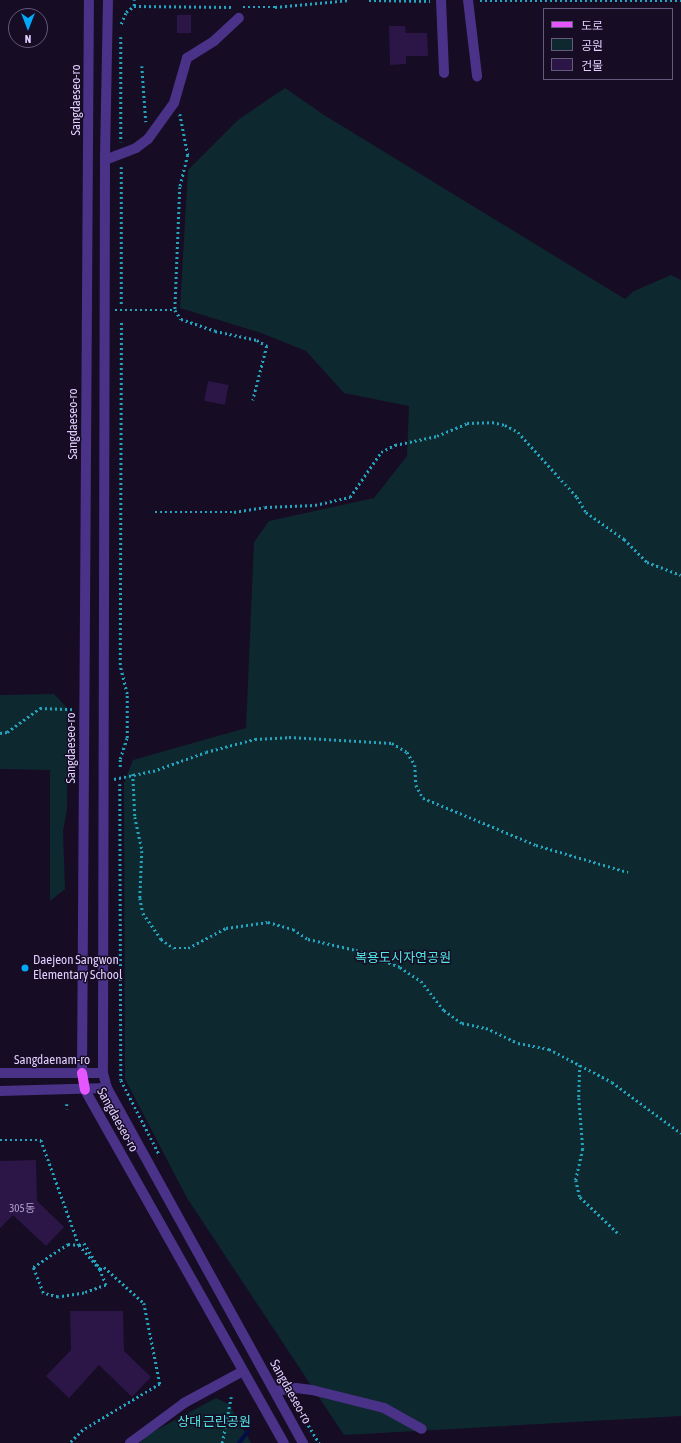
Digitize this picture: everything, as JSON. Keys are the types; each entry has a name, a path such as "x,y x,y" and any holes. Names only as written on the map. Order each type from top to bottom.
{"main road":[{"name":"Sangdaeseo-ro","path":"82,1073 85,1090"}],"street":[{"name":"Sangdaeseo-ro","path":"82,1073 90,0"},
{"name":"Sangdaeseo-ro","path":"108,0 105,160 104,1073 107,1088 303,1443"},
{"path":"436,0 444,73"},
{"path":"468,0 477,76"},
{"path":"105,160 136,148 148,139 174,103 187,58 214,41 239,18"},
{"name":"Sangdaenam-ro","path":"0,1073 104,1073"},
{"path":"0,1090 85,1090 107,1088"},
{"name":"Sangdaeseo-ro","path":"85,1090 284,1443"},
{"path":"130,1443 184,1403 243,1371"},
{"path":"275,1392 296,1388 312,1390 384,1408 422,1429"}],"path":[{"path":"134,0 134,6"},
{"path":"369,0 436,0"},
{"path":"478,1 681,1"},
{"path":"121,150 121,21 126,12"},
{"path":"142,66 148,139"},
{"path":"174,103 182,118 188,155 180,188 175,310 180,319 215,331 257,340 267,346 253,400"},
{"path":"120,304 121,165"},
{"path":"105,310 175,310"},
{"path":"120,767 120,759 127,738 127,694 120,665 121,321"},
{"path":"155,512 234,512 265,507 314,505 350,497 381,452 395,445 438,436 468,423 492,422 505,425 518,432 577,497 586,512 624,539 647,562 681,575"},
{"path":"0,733 7,732 40,708 79,709"},
{"path":"104,782 133,774 153,771 206,752 255,739 289,737 392,744 407,752 414,765 416,785 423,798 536,845 628,872"},
{"path":"133,774 135,817 142,851 140,879 143,913 161,939 174,948 188,948 226,928 268,922 293,929 308,939 356,950 400,967 421,981 444,1010 462,1023 486,1028 518,1043 549,1049 612,1082 681,1133"},
{"path":"120,784 121,1080 163,1162"},
{"path":"580,1065 578,1098 582,1149 576,1180 580,1196 620,1234"},
{"path":"67,1104 67,1109"},
{"path":"0,1140 41,1140 79,1245 100,1269"},
{"path":"84,1243 100,1269 106,1285 84,1293 58,1297 43,1293 33,1267 68,1244 79,1245 84,1243"},
{"path":"70,1443 83,1430 160,1384 144,1303 104,1267 100,1269"},
{"path":"222,1443 231,1397"}],"green space":[{"name":"복용도시자연공원","path":"285,88 324,115 625,299 634,291 671,275 681,280 681,1416 344,1435 187,1198 125,1079 124,783 133,760 246,728 254,542 269,521 374,498 407,456 409,406 344,393 306,351 261,333 180,308 188,170 238,120"},
{"path":"54,694 68,709 67,809 63,831 65,889 50,901 50,770 0,769 0,695"},
{"name":"상대 근린공원","path":"216,1398 229,1404 251,1443 140,1443 149,1434"}],"building":[{"path":"177,15 191,15 191,33 177,33"},
{"path":"389,26 405,26 406,33 427,33 428,56 406,56 406,64 390,65"},
{"path":"208,381 229,385 225,405 204,401"},
{"path":"36,1160 37,1201 64,1227 46,1246 13,1215 0,1228 0,1161"},
{"path":"70,1311 123,1311 124,1351 151,1377 132,1397 99,1365 69,1398 46,1376 71,1350"}],"waterway":[{"path":"239,1443 248,1431"}],"place":[{"name":"Daejeon Sangwon Elementary School","path":"25,968"}]}
